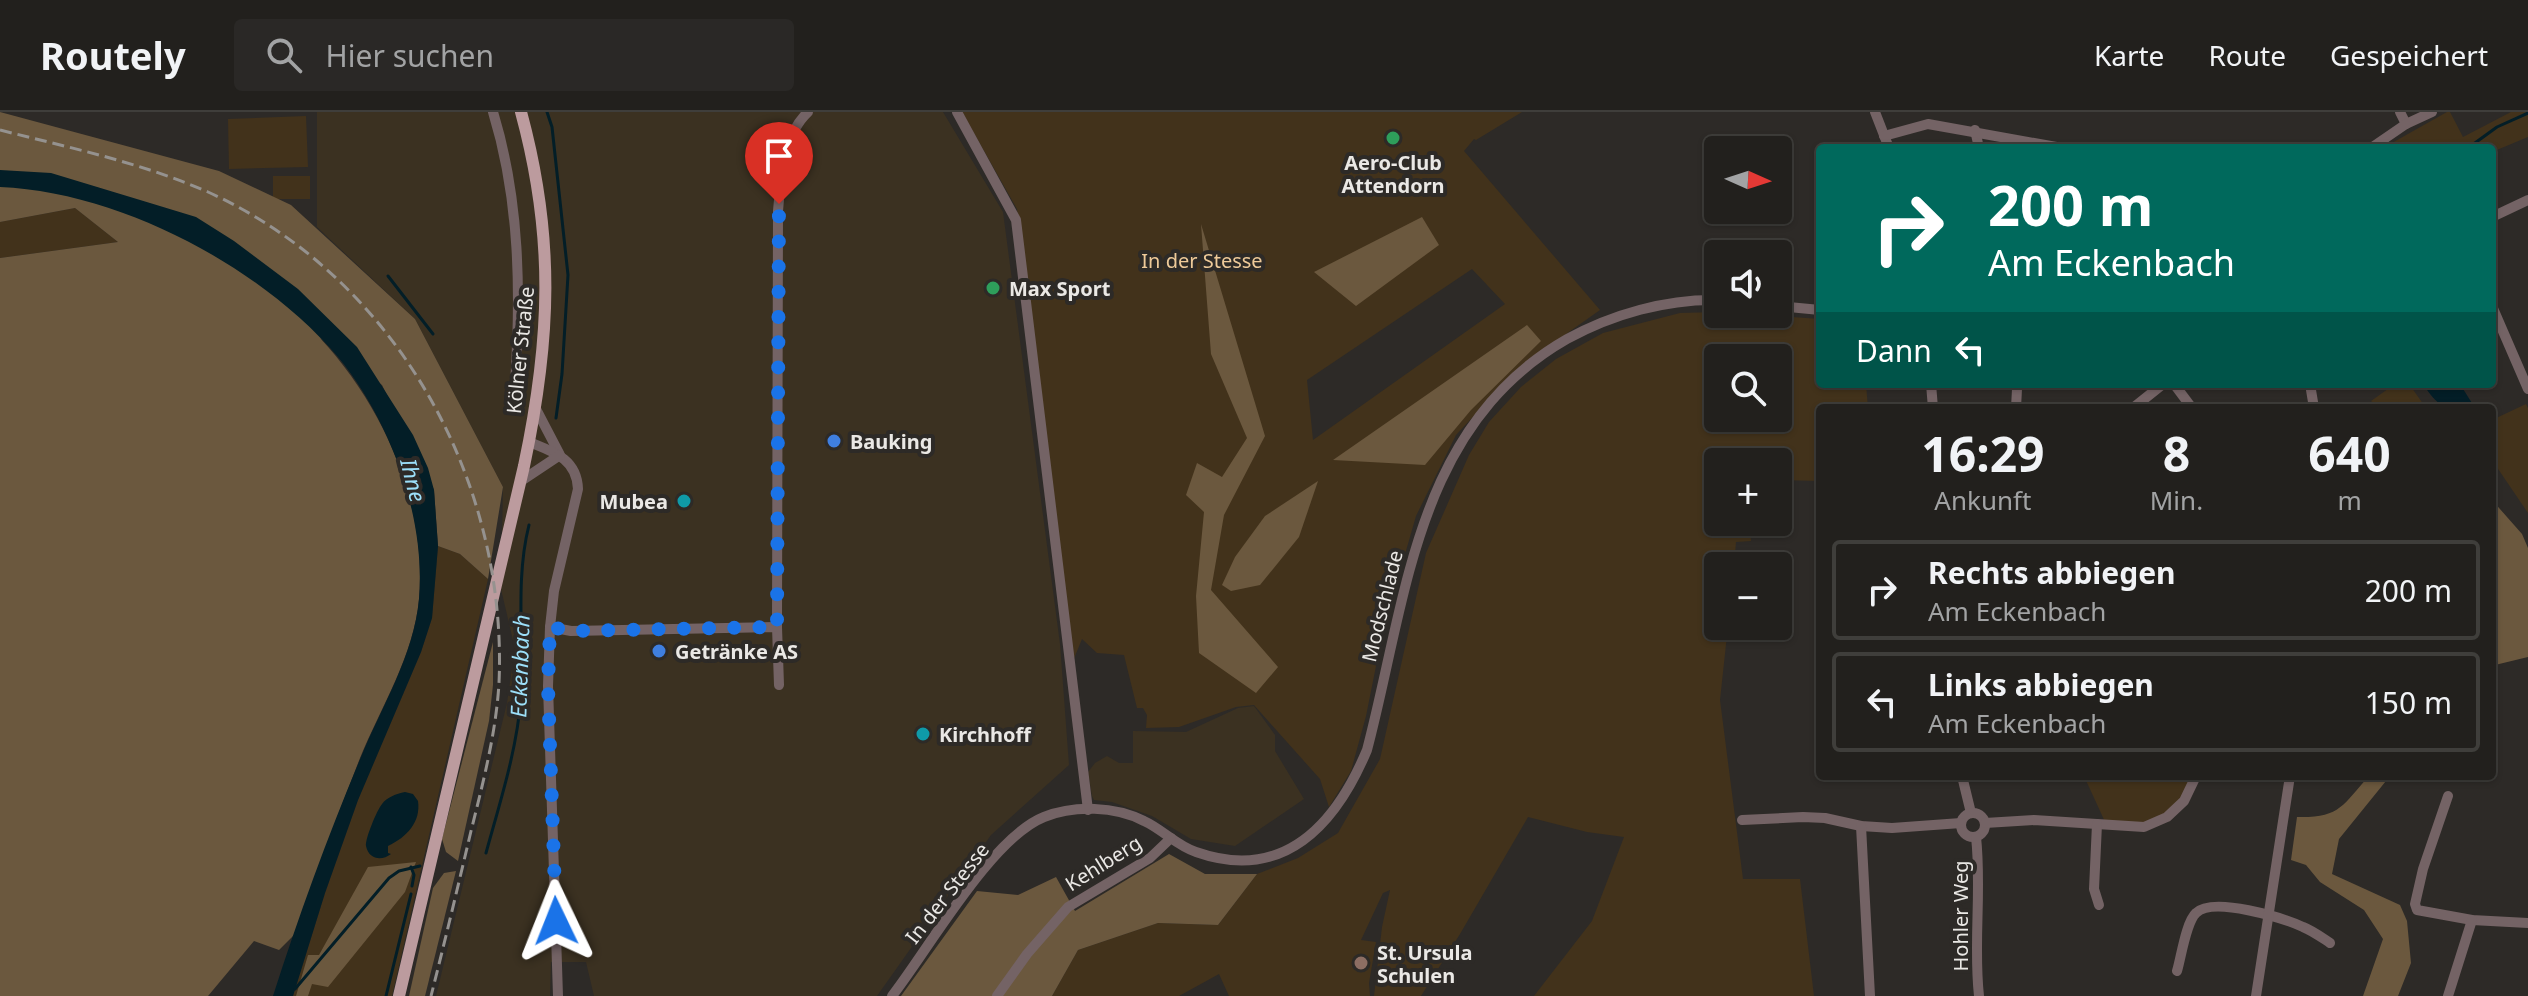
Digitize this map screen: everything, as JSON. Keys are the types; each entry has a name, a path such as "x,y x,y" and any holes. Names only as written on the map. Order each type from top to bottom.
{"main road":[{"name":"Kölner Straße","path":"521,112 536,174 545,235 547,286 529,442"},
{"path":"399,996 529,442"}],"street":[{"name":"Kölner Straße","path":"493,112 510,178 514,213 518,320 515,384"},
{"path":"779,685 778,211 788,150 798,123 808,112"},
{"path":"957,112 1016,220 1088,810"},
{"path":"1875,112 1887,144"},
{"path":"2400,112 2406,124"},
{"path":"2377,144 2406,124 2432,112"},
{"path":"1884,136 1928,124 2043,144"},
{"path":"1975,130 1978,144"},
{"path":"2496,215 2528,200"},
{"name":"Modschlade","path":"1088,810 1127,814 1145,821 1197,853 1231,859 1275,855 1311,835 1334,812 1355,779 1367,750 1413,552 1441,478 1476,421 1521,371 1584,330 1652,307 1704,300"},
{"path":"1792,307 1816,310"},
{"path":"2496,315 2528,389"},
{"path":"2138,404 2158,388"},
{"path":"2016,404 2017,389"},
{"path":"535,407 560,455 572,466 578,479 554,591 550,627 548,686 558,996"},
{"name":"Kölner Straße","path":"529,442 560,455"},
{"path":"521,481 560,455"},
{"path":"550,627 571,631 777,627"},
{"path":"1963,780 1971,813"},
{"path":"1742,820 1825,818 1861,826 1892,828 1961,823 1971,813 1982,816 1985,823 2034,820 2144,827 2167,817 2184,801 2194,780"},
{"path":"2256,996 2289,780"},
{"path":"2448,796 2423,869 2415,904 2420,913 2528,923"},
{"name":"In der Stesse","path":"892,996 976,879 1010,842 1041,818 1088,810"},
{"name":"Hohler Weg","path":"1961,823 1965,834 1976,837 1982,834 1985,823"},
{"path":"2097,824 2094,889 2099,905"},
{"path":"1861,826 1870,996"},
{"name":"Hohler Weg","path":"1976,837 1979,865 1976,961 1979,996"},
{"name":"Kehlberg","path":"997,996 1027,954 1068,907 1150,858 1171,838"},
{"path":"2177,971 2191,920 2196,912 2205,908 2222,906 2269,916 2305,927 2330,943"},
{"path":"2448,996 2472,920"}],"shaded area":[{"path":"0,112 219,171 291,205 415,319 503,487 488,579 460,554 438,546 434,490 382,385 320,338 343,365 382,426 408,493 420,563 416,620 404,660 360,758 294,935 279,950 254,941 208,996 0,996 0,258 118,242 75,208 0,222"},
{"path":"317,112 943,112 1003,212 1060,644 1069,765 991,835 877,996 594,996 586,962 551,962 550,996 436,996 507,703 515,649 501,589 503,487 415,319 317,227"},
{"path":"1422,217 1439,245 1356,306 1314,272"},
{"path":"1201,224 1265,436 1224,515 1211,590 1278,667 1256,693 1199,653 1196,596 1204,512 1186,495 1197,463 1222,477 1247,438 1211,354"},
{"path":"1527,325 1541,341 1471,410 1425,465 1333,460"},
{"path":"1318,481 1299,537 1260,585 1231,591 1222,585 1235,557 1265,516"},
{"path":"2496,505 2522,534 2528,548 2528,657 2496,665"},
{"path":"493,642 489,721 458,861 446,852 442,839"},
{"path":"1254,706 1275,735 1275,751 1304,799 1235,846 1191,839 1152,816 1112,802 1094,800 1088,772 1107,756 1119,763 1133,763 1133,731 1186,732 1238,708"},
{"path":"2365,780 2387,780 2339,839 2332,874 2400,905 2407,921 2411,963 2398,996 2363,996 2383,939 2364,910 2320,882 2306,865 2291,860 2297,817 2323,815 2346,802"},
{"path":"1169,854 1205,874 1257,874 1218,925 1158,923 1078,950 1052,996 901,996 977,891 1018,895 1056,877 1075,911"},
{"path":"416,862 405,892 328,987 312,984 308,996 296,996 308,955 319,955 368,867"},
{"path":"456,871 425,996 409,996 433,888 444,873"}],"green space":[{"path":"962,112 1522,112 1474,139 1464,151 1600,310 1542,351 1497,391 1456,435 1416,516 1383,631 1351,771 1329,807 1320,779 1254,705 1236,707 1179,727 1146,728 1147,715 1143,708 1137,708 1124,655 1097,653 1082,639 1073,661 1017,209","holes":["1472,269 1505,304 1313,440 1307,380"]},
{"path":"2447,112 2450,112 2463,137 2511,112 2528,112 2528,137 2496,150 2496,144 2390,144"},
{"path":"306,116 308,167 229,169 228,119"},
{"path":"273,176 310,176 310,199 273,199"},
{"path":"75,208 118,242 0,258 0,222"},
{"path":"1704,312 1704,328 1792,328 1792,317 1816,319 1816,388 1866,388 1868,404 1816,404 1816,481 1792,480 1792,448 1704,448 1704,536 1751,536 1751,541 1736,542 1735,552 1704,552 1704,640 1726,640 1720,700 1743,879 1800,879 1814,996 1534,996 1592,921 1624,837 1587,832 1528,817 1421,996 1374,996 1390,890 1383,893 1361,940 1376,942 1369,983 1370,996 1229,996 1219,974 1179,996 1052,996 1078,950 1158,923 1218,925 1257,874 1298,858 1338,833 1380,759 1426,553 1469,455 1489,422 1521,387 1556,359 1603,333 1680,313"},
{"path":"2389,388 2412,388 2423,404 2374,404 2371,401"},
{"path":"2526,404 2528,408 2528,513 2496,466 2496,418"},
{"path":"438,546 460,554 488,579 392,996 293,996 358,800 421,652 432,618"},
{"path":"2086,780 2194,780 2184,801 2144,827 2106,824"}],"water":[{"name":"Ihne","path":"0,170 51,173 150,203 196,217 234,241 298,289 357,347 413,435 428,468 434,490 438,546 432,618 421,652 358,800 293,996 273,996 326,846 404,660 416,620 420,568 417,535 401,471 374,410 357,382 306,324 269,293 185,240 139,219 46,192 0,187"},
{"path":"2426,388 2462,388 2472,404 2441,404"},
{"path":"405,792 413,794 418,801 415,822 407,833 388,846 388,853 391,854 373,857 366,842 377,812 386,799"}],"waterway":[{"name":"Eckenbach","path":"547,112 552,127 568,275 556,418"},
{"path":"2474,144 2497,127 2528,113"},
{"path":"388,276 433,334"},
{"name":"Eckenbach","path":"486,853 519,717 522,567 529,525"},
{"name":"Eckenbach","path":"295,989 389,878 399,871 420,866"},
{"path":"411,867 414,875 412,886"},
{"path":"386,996 411,894"}],"railway":[{"path":"0,130 158,173 208,192 275,229 334,276 385,331 427,394 460,461 484,533 497,607 499,683 488,758 431,996"}],"place":[{"name":"Aero-Club Attendorn","path":"1393,138"},
{"name":"Max Sport","path":"993,288"},
{"name":"Bauking","path":"834,441"},
{"name":"Mubea","path":"684,501"},
{"name":"Getränke AS","path":"659,651"},
{"name":"Kirchhoff","path":"923,734"},
{"name":"St. Ursula Schulen","path":"1361,963"}],"route":[{"path":"556,921 548,686 550,627 571,631 777,627 779,204"}]}
